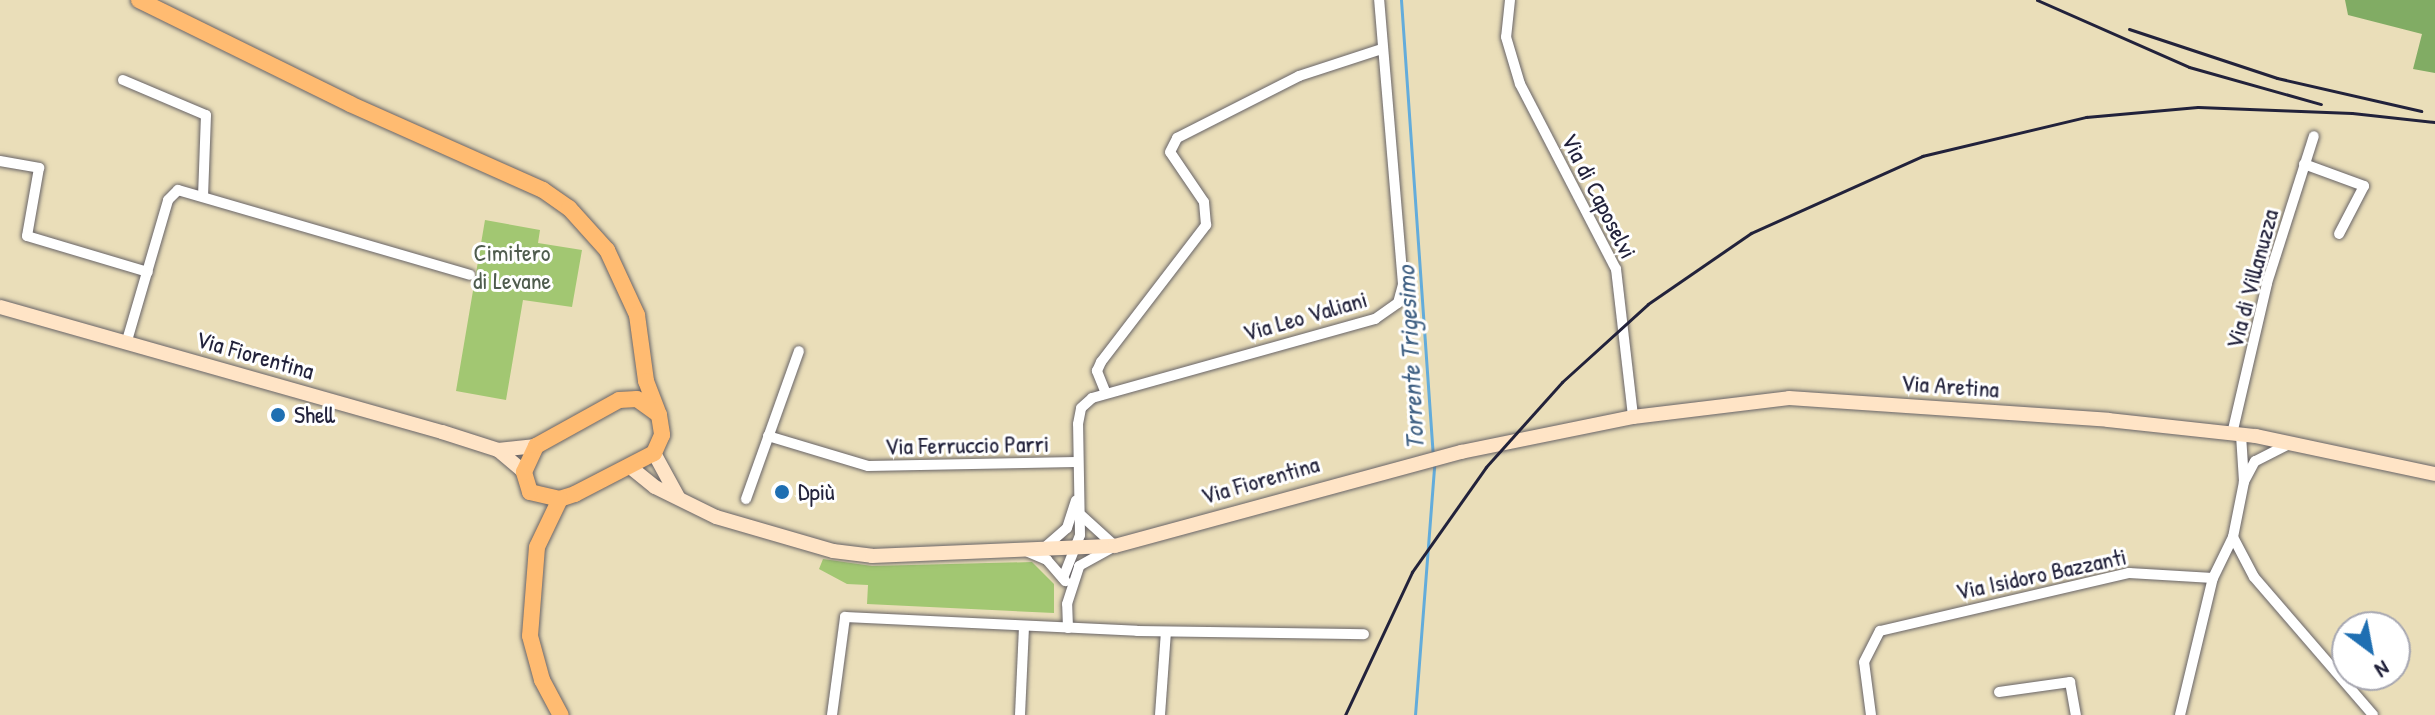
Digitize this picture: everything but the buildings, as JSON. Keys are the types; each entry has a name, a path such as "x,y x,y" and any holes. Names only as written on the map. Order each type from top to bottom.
{"main road":[{"path":"139,0 350,104 524,181 569,208 620,270 637,315 641,356 662,435 654,453 560,499 542,498 545,525"},
{"path":"611,405 634,379 641,356"},
{"path":"611,405 637,399 659,415"},
{"name":"Via Fiorentina","path":"536,446 611,405"},
{"path":"524,472 527,456 536,446"},
{"name":"Via Fiorentina","path":"524,472 530,492 542,498"},
{"path":"560,499 545,525 533,579 530,636 542,680 561,715"}],"street":[{"name":"Via Leo Valiani","path":"1105,391 1375,319 1395,307 1403,284 1379,0"},
{"name":"Via di Caposelvi","path":"1510,0 1506,37 1520,84 1616,269 1633,417"},
{"path":"1079,566 1067,528 1076,498 1081,408 1105,391 1097,371 1101,362 1206,225 1204,202 1170,152 1177,138 1299,76 1382,49"},
{"path":"123,80 206,115 203,195"},
{"name":"Via di Villanuzza","path":"2243,435 2267,283 2314,136"},
{"path":"0,161 39,168 27,236 148,272"},
{"path":"2304,164 2364,186 2339,234"},
{"path":"126,344 171,195 178,190 470,275"},
{"name":"Via Fiorentina","path":"0,307 498,450 536,446"},
{"path":"746,499 799,351"},
{"name":"Via Aretina","path":"1461,452 1633,417 1789,398 2243,435 2294,442 2435,474"},
{"path":"2180,715 2213,578 2233,537 2244,482 2243,435"},
{"path":"2243,435 2255,461"},
{"name":"Via Ferruccio Parri","path":"768,436 868,466 1076,462"},
{"path":"2244,482 2255,461 2294,442"},
{"name":"Via Fiorentina","path":"498,450 524,472"},
{"name":"Via Fiorentina","path":"629,466 680,500 716,517 833,551 872,556 1115,546 1461,452"},
{"path":"654,453 680,500"},
{"path":"1068,628 1070,590 1079,566 1115,546 1082,516 1076,498"},
{"path":"1063,578 1082,516"},
{"path":"1067,528 1034,551 1047,560 1070,590"},
{"path":"2233,537 2254,577 2373,715"},
{"name":"Via Isidoro Bazzanti","path":"1871,715 1864,662 1880,631 2118,574 2213,578"},
{"path":"832,715 845,617 1166,632 1364,634"},
{"path":"1020,715 1024,627"},
{"path":"1160,715 1166,632"},
{"path":"1999,692 2070,682 2076,715"}],"green space":[{"path":"2345,0 2435,0 2435,73 2413,69 2422,34 2348,15"},
{"name":"Cimitero di Levane","path":"485,220 540,230 538,243 582,250 572,307 523,300 506,400 456,391"},
{"path":"823,559 872,566 1032,562 1054,584 1054,613 867,604 868,585 847,584 819,569"}],"waterway":[{"name":"Torrente Trigesimo","path":"1401,0 1433,455"},
{"name":"Torrente Trigesimo","path":"1415,715 1434,466"}],"railway":[{"path":"2037,0 2189,67 2321,104"},
{"path":"2129,29 2277,78 2421,111"},
{"path":"1345,715 1412,572 1486,467 1562,382 1648,304 1751,233 1922,156 2086,117 2198,107 2352,113 2435,122"}],"place":[{"name":"Shell","path":"278,415"},
{"name":"Dpiù","path":"782,492"}]}
